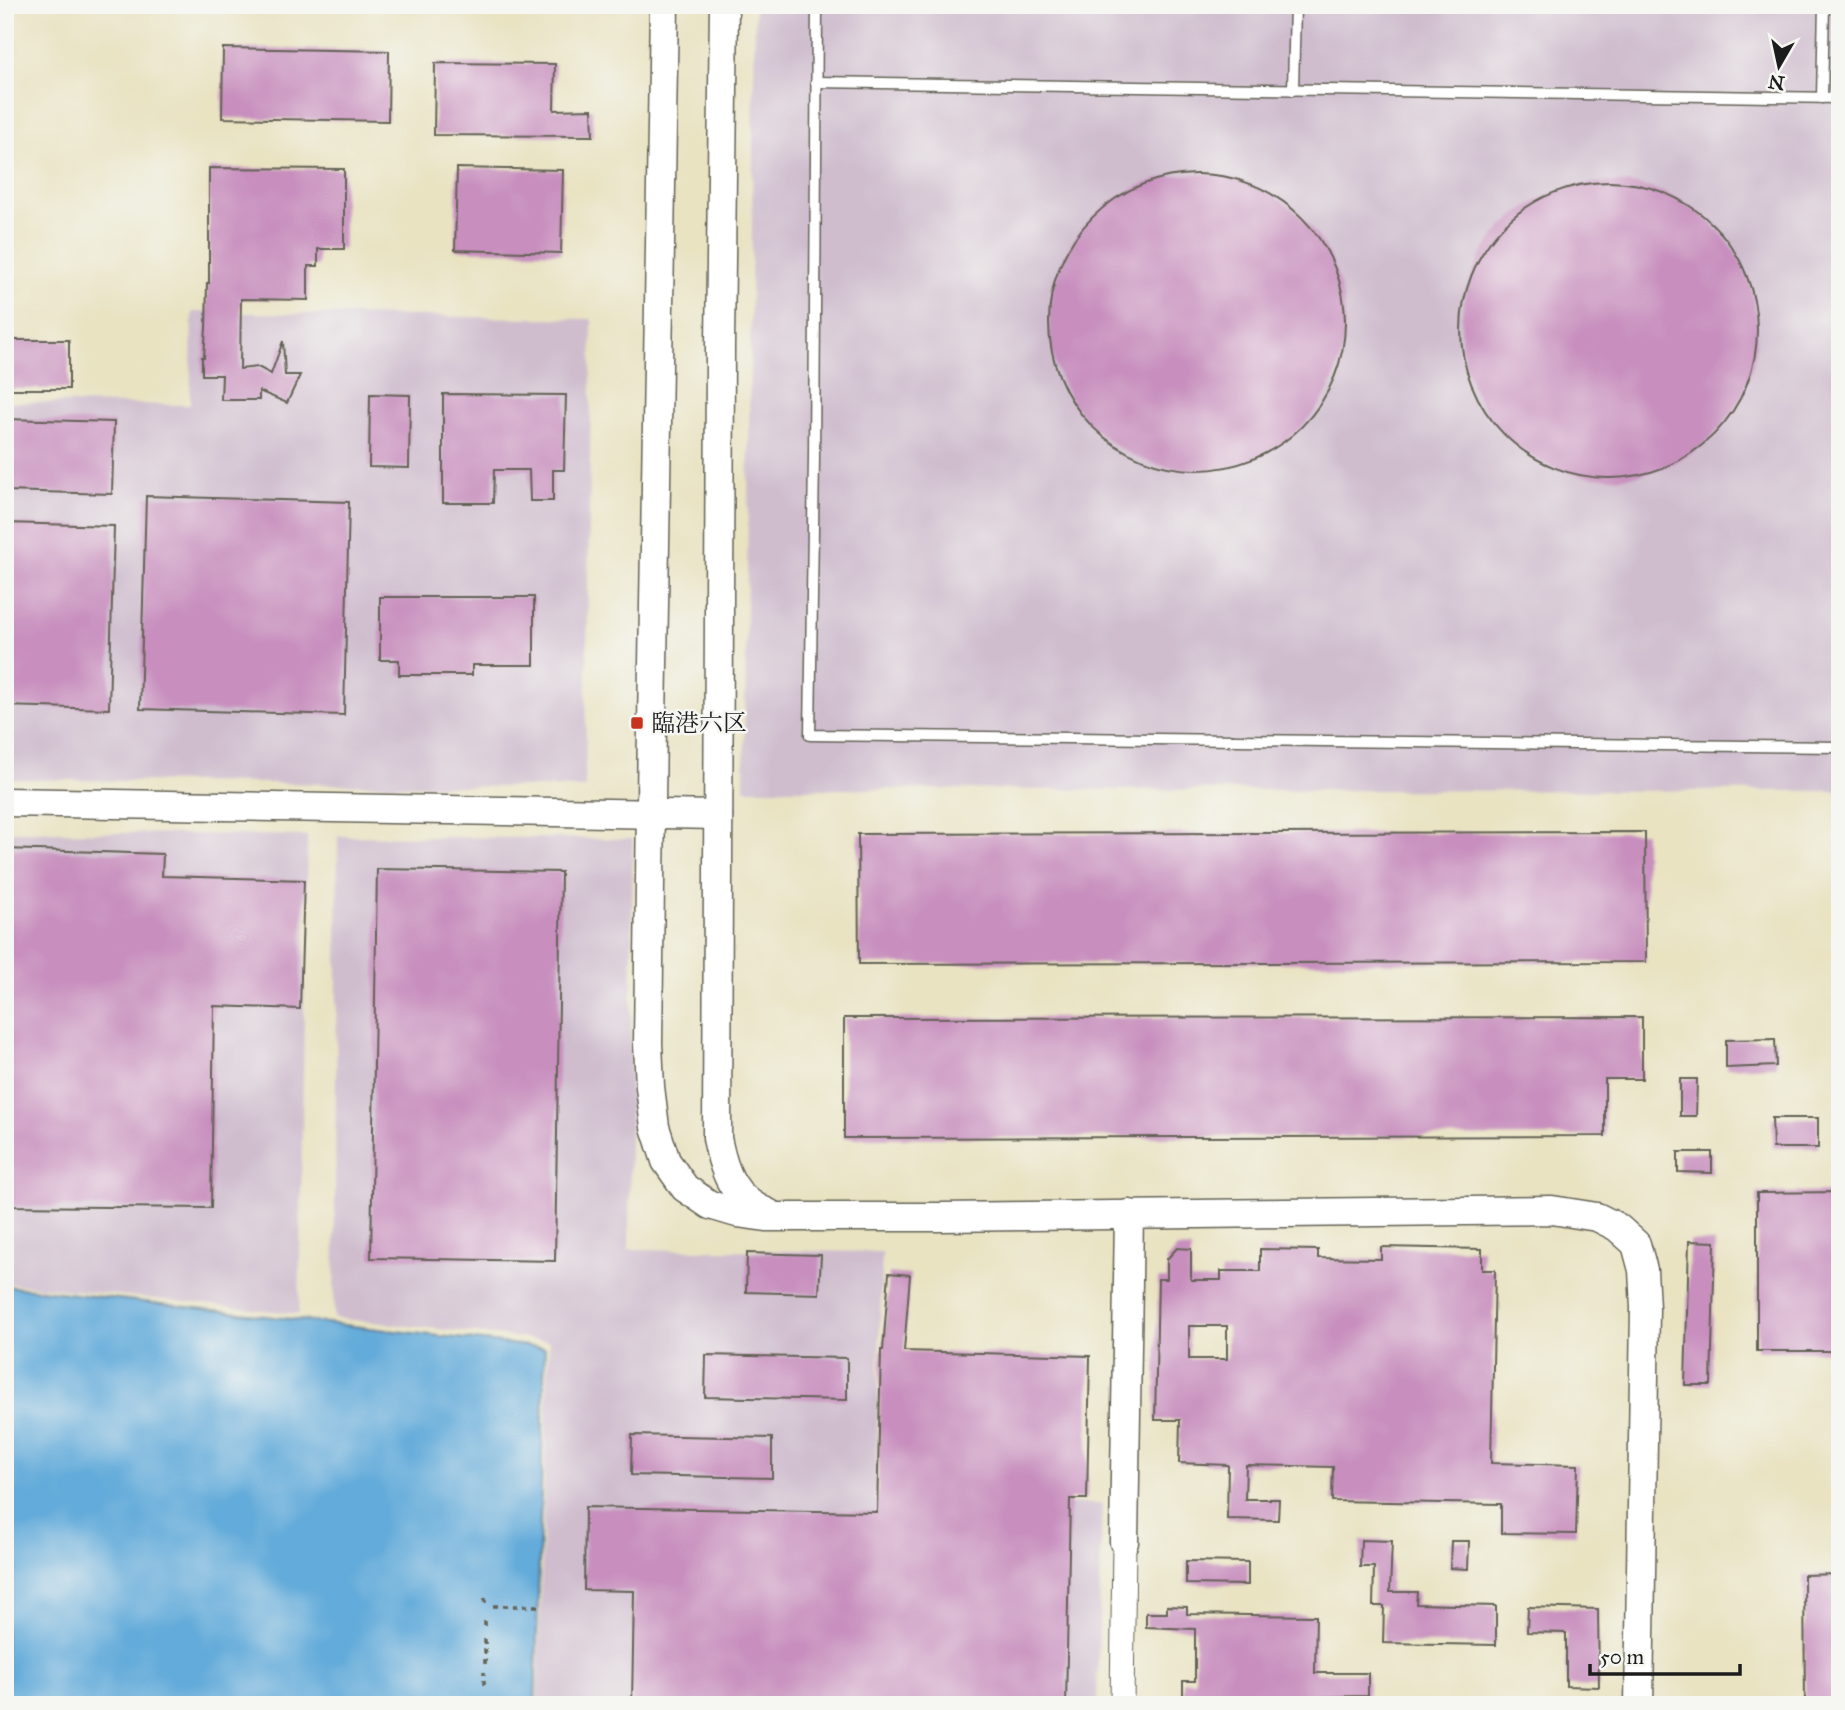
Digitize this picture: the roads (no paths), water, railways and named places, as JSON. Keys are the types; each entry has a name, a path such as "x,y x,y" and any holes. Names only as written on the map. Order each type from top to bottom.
{"street":[{"path":"664,5 648,1043 655,1127 666,1161 685,1188 710,1205 737,1213 779,1217 1552,1210 1597,1217 1617,1227 1636,1244 1643,1270 1645,1308 1639,1705"},
{"path":"724,5 717,1138 722,1163 730,1182 744,1200 779,1217"},
{"path":"5,802 718,815"},
{"path":"1122,1705 1129,1214"}],"lane":[{"path":"817,5 810,735 1840,747"},
{"path":"1293,90 1295,5"},
{"path":"1822,98 1824,5"},
{"path":"816,82 1840,98"}],"water":[{"path":"5,1286 545,1348 535,1705 5,1705"}],"place":[{"name":"臨港六区","path":"637,723"}]}
